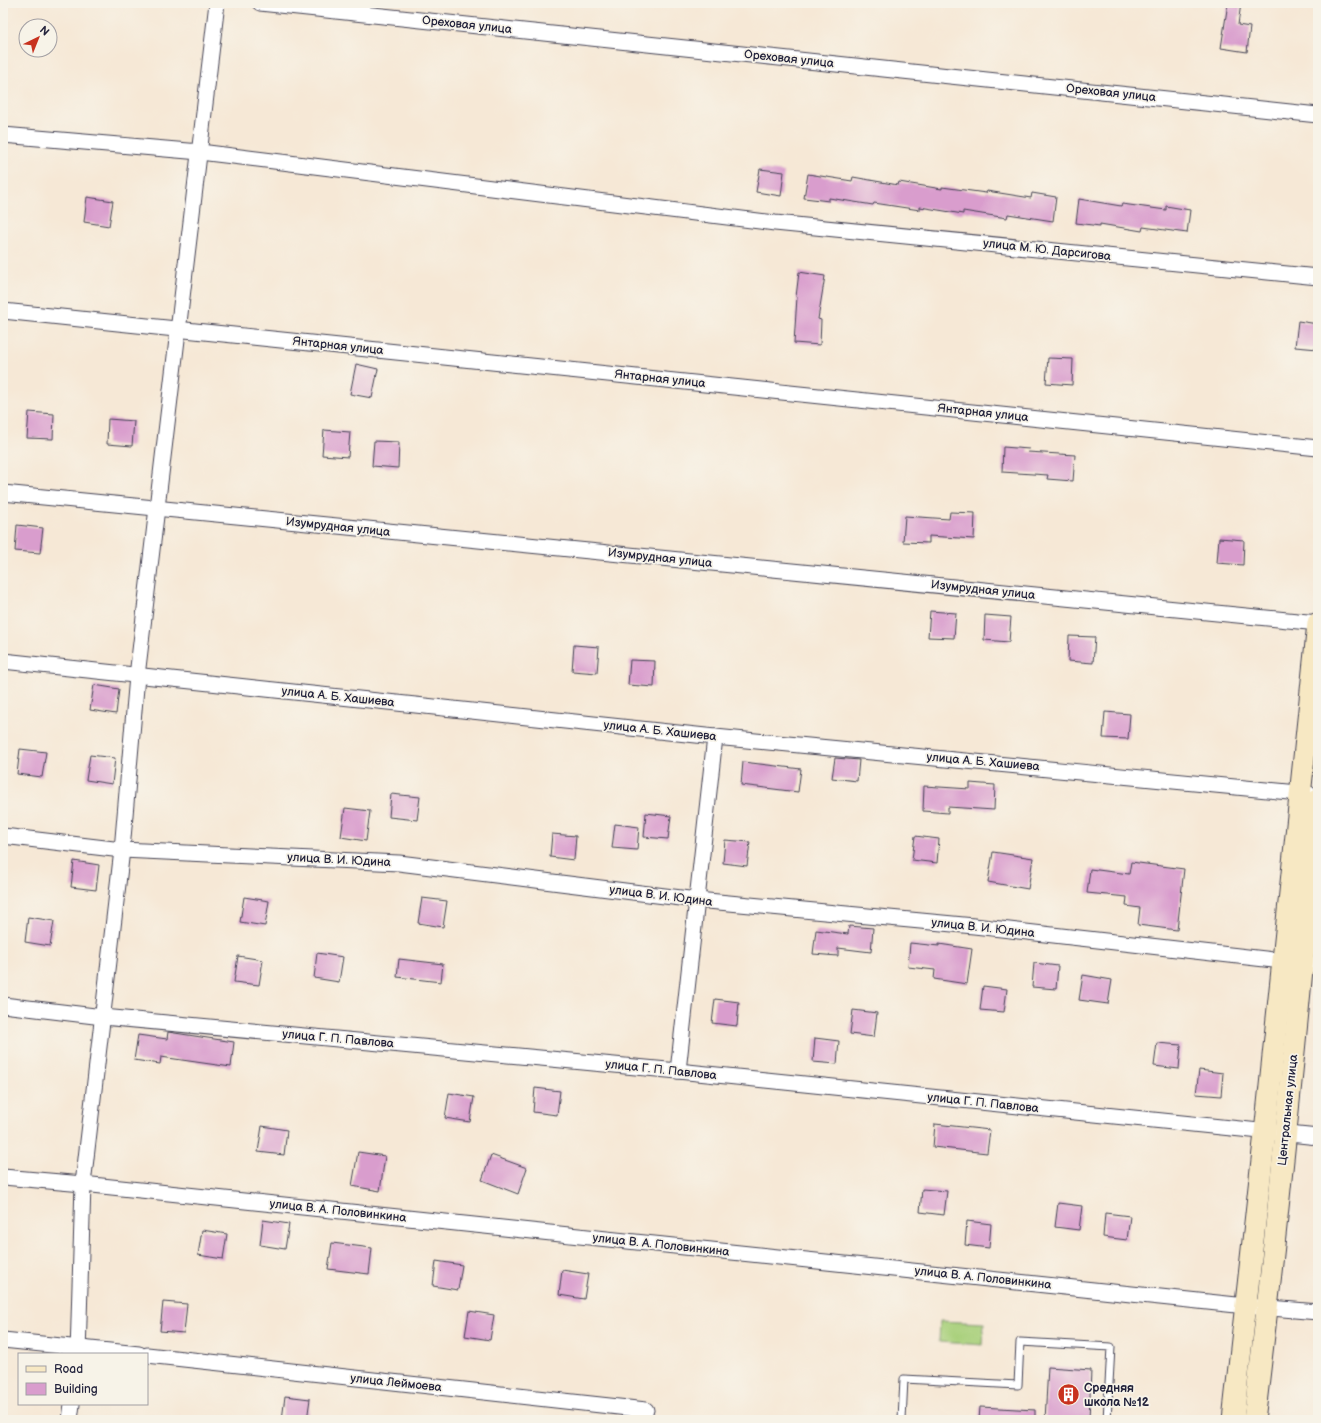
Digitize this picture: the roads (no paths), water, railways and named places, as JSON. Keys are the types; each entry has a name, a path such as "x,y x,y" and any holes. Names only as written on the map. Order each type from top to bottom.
{"street":[{"path":"78,1351 83,1184 122,850 137,676 217,3"},
{"name":"Ореховая улица","path":"260,3 1318,115"},
{"name":"улица М. Ю. Дарсигова","path":"3,135 200,152 775,223 1318,277"},
{"name":"Янтарная улица","path":"3,311 1318,448"},
{"name":"Изумрудная улица","path":"3,493 1318,623"},
{"path":"1301,963 1312,796 1318,623"},
{"name":"улица А. Б. Хашиева","path":"3,661 715,737 1312,796"},
{"path":"678,1071 715,737"},
{"name":"улица В. И. Юдина","path":"3,836 122,850 399,863 697,900 974,926 1301,963"},
{"name":"Центральная улица","path":"1233,1420 1265,1133 1301,963"},
{"name":"Центральная улица","path":"1254,1420 1268,1308 1286,1134 1301,963"},
{"name":"улица Г. П. Павлова","path":"3,1005 103,1017 678,1071 1318,1138"},
{"name":"улица В. А. Половинкина","path":"3,1178 83,1184 1246,1306 1318,1312"},
{"path":"3,1340 78,1351 118,1353"},
{"name":"улица Леймоева","path":"148,1355 646,1410"},
{"path":"70,1420 72,1405"}],"lane":[{"path":"902,1420 904,1378 1018,1385 1020,1342 1111,1347 1108,1420"}],"place":[{"name":"Средняя школа №12","path":"1068,1395"}]}
